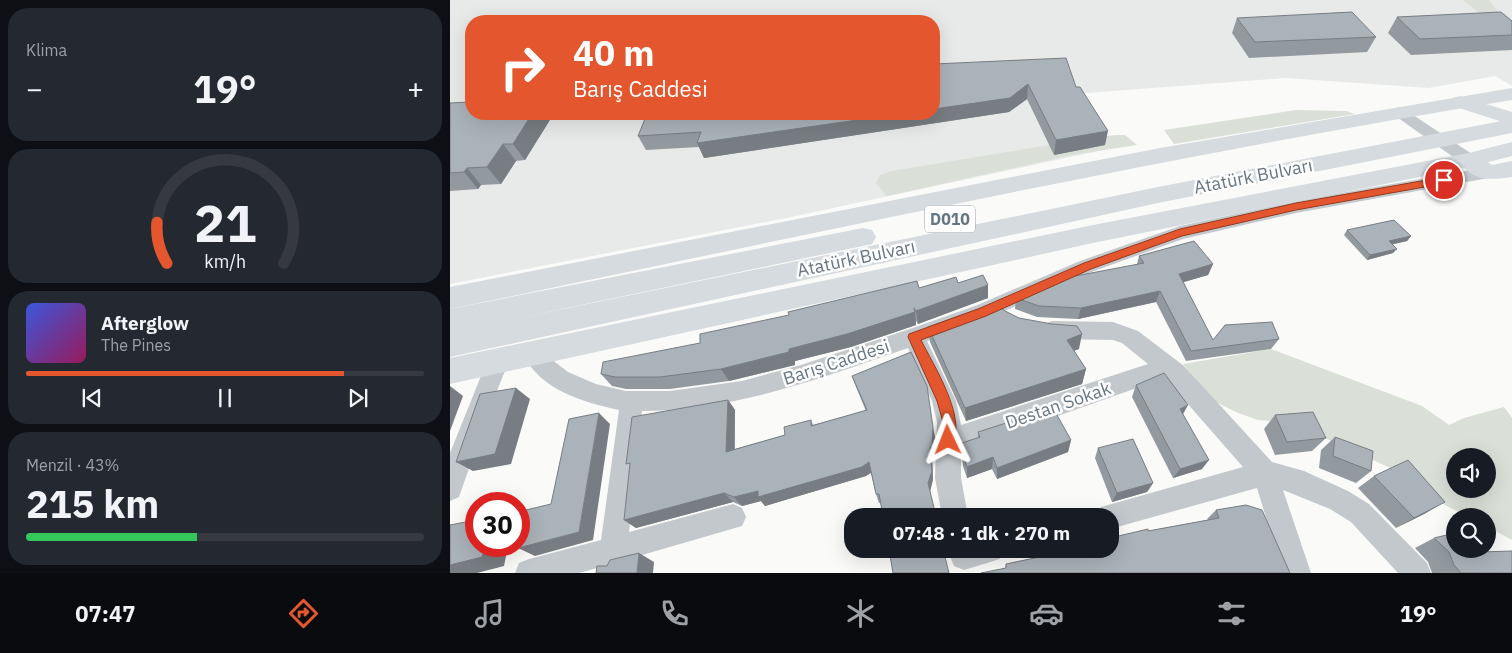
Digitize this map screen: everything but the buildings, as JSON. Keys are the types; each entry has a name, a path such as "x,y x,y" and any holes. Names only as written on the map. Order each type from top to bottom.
{"main road":[{"path":"1465,141 1512,94"},
{"name":"D010","path":"1465,141 1512,111"},
{"path":"450,298 881,210 1282,132 1399,112 1465,141 1512,169"},
{"path":"450,371 1102,232 1465,141 1512,119"},
{"name":"D010","path":"1465,141 1512,126"},
{"path":"1465,141 1512,149"},
{"name":"Atatürk Bulvarı","path":"450,321 1186,172 1465,141"},
{"name":"Atatürk Bulvarı","path":"450,344 978,232 1465,141"}],"street":[{"path":"1399,112 1465,141"},
{"name":"Barış Caddesi","path":"534,354 547,369 560,379 592,394 632,401 670,401 742,390 801,375 914,337 998,305 1061,276 1180,233 1296,207 1465,141"},
{"path":"998,305 1009,318 1022,324 1051,330 1113,331 1130,338 1168,367 1199,397 1265,473 1297,573"},
{"path":"914,337 944,401 949,422 948,478 954,508"},
{"path":"450,488 456,458 498,361"},
{"name":"Destan Sokak","path":"948,440 1018,419 1168,367"},
{"path":"612,562 632,401"},
{"path":"1119,514 1265,473 1295,480 1360,513 1417,573"},
{"path":"528,573 612,562 733,517"}],"shaded area":[{"path":"450,0 1512,0 1512,86 1495,76 1429,88 1286,78 1073,94 1103,150 796,216 450,284"},
{"path":"1463,0 1489,0 1499,13 1478,12"},
{"path":"1296,110 1346,111 1355,114 1174,144 1164,130"},
{"path":"1125,135 1137,145 1072,155 887,196 876,183 880,175 892,171 1050,145 1054,154 1100,137"},
{"path":"1271,349 1422,406 1449,425 1464,418 1504,407 1512,418 1512,540 1496,531 1496,508 1451,508 1401,473 1316,434 1303,423 1258,420 1238,413 1214,401 1183,364"}],"route":[{"path":"948,440 949,422 944,401 914,337 982,312 1052,280 1145,244 1180,233 1296,207 1444,180"}]}
